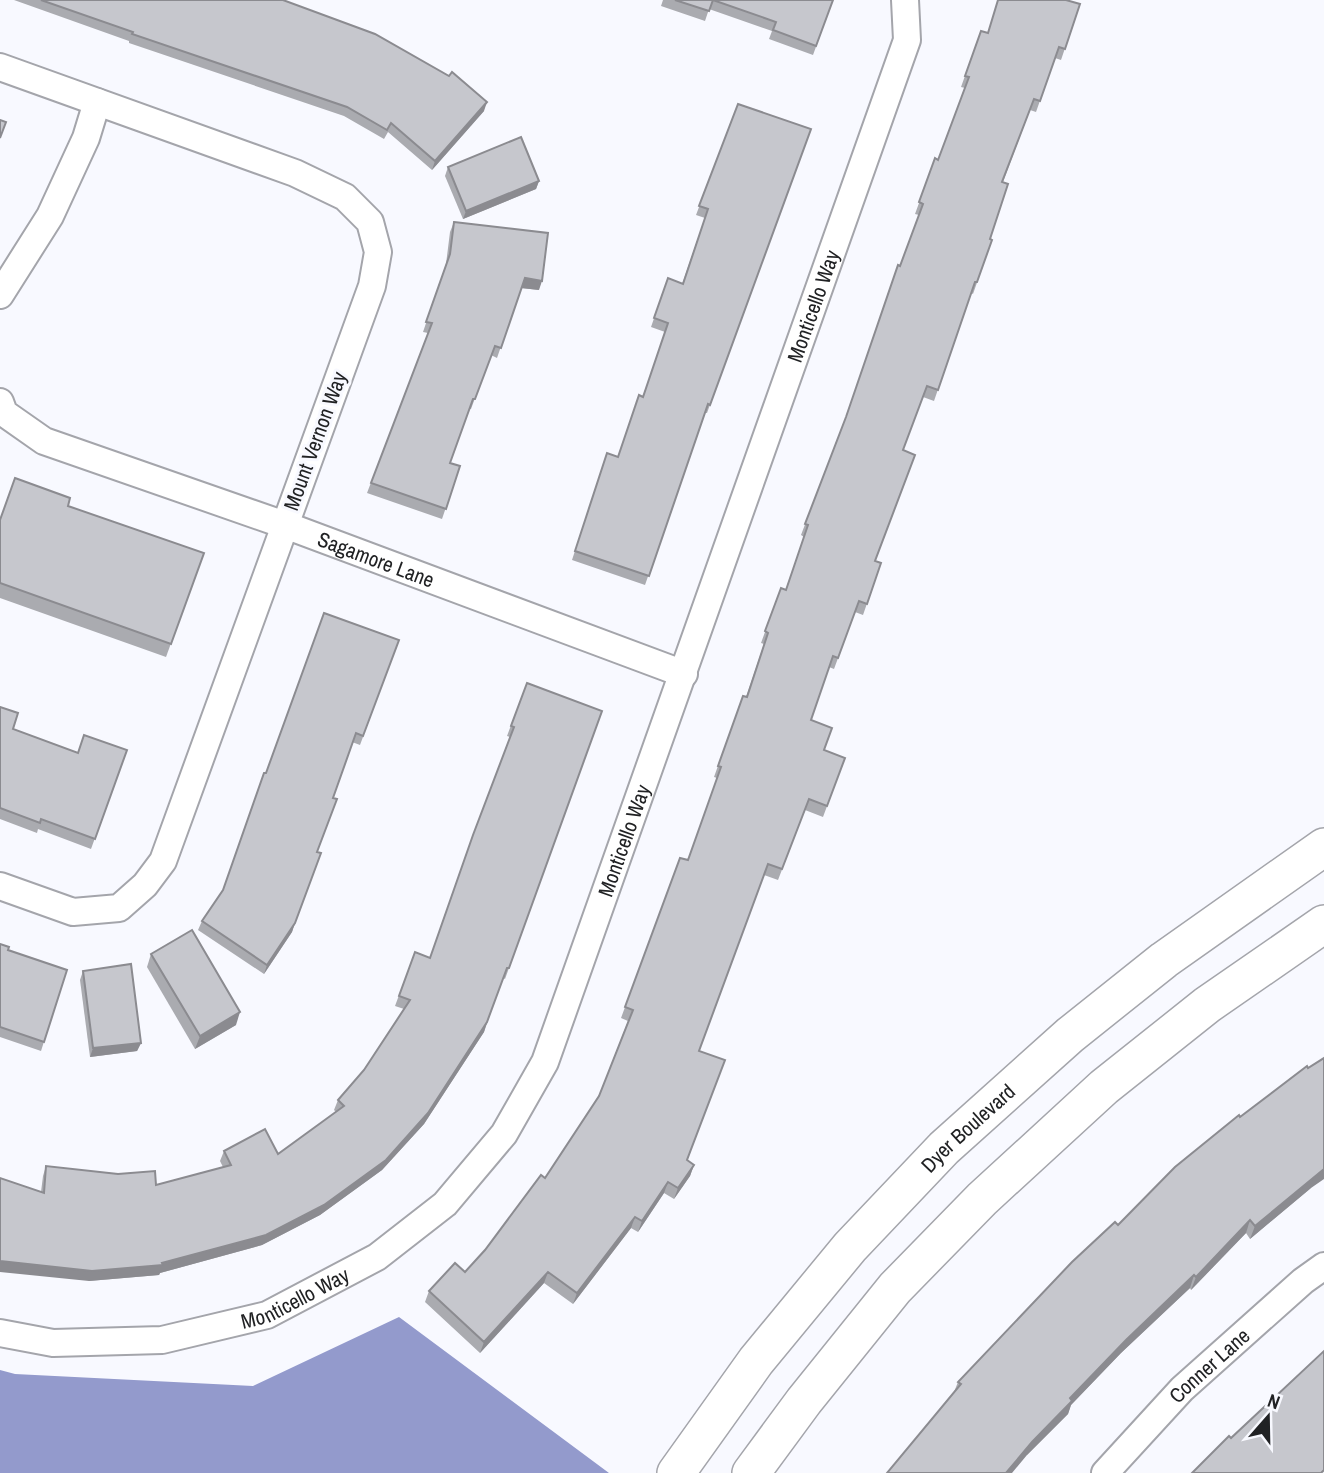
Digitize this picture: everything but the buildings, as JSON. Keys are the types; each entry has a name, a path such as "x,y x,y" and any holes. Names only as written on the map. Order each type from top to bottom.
{"main road":[{"name":"Dyer Boulevard","path":"676,1473 756,1361 833,1268 944,1148 1070,1035 1133,985 1324,847"},
{"path":"751,1473 804,1401 895,1288 982,1199 1104,1087 1207,1005 1324,924"}],"street":[{"name":"Monticello Way","path":"0,1333 53,1343 162,1340 267,1315 377,1257 445,1204 504,1134 545,1062 684,674 908,40 905,0"},
{"name":"Mount Vernon Way","path":"0,67 295,173 345,197 370,222 378,252 372,286 163,861 145,886 119,908 73,912 0,886"},
{"path":"0,295 50,216 86,138 97,102"},
{"name":"Sagamore Lane","path":"0,402 4,413 44,441 285,525 684,674"},
{"name":"Conner Lane","path":"1105,1473 1182,1389 1303,1281 1324,1266"}],"water":[{"path":"399,1317 609,1473 0,1473 0,1370 15,1374 253,1386"}]}
